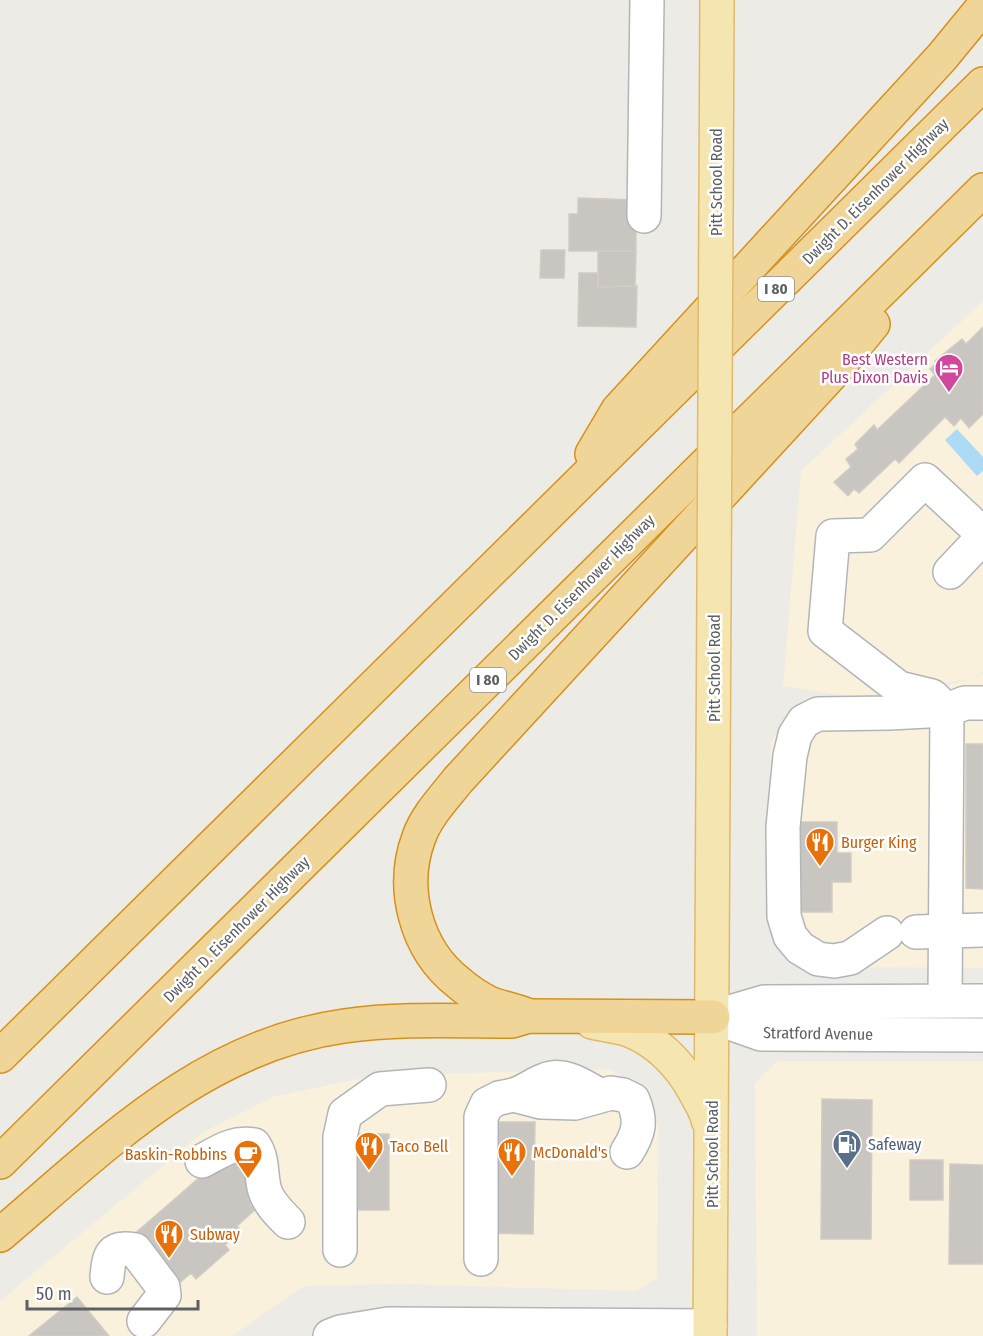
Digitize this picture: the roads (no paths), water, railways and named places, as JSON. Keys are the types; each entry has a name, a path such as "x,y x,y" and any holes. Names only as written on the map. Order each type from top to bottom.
{"highway":[{"path":"569,494 618,410 942,57 983,7"},
{"name":"Dwight D. Eisenhower Highway","path":"0,1056 983,84"},
{"path":"529,1016 490,1003 457,982 428,949 412,907 411,867 420,836 428,820 458,780 838,367 979,193"},
{"name":"Dwight D. Eisenhower Highway","path":"0,1162 979,193"},
{"path":"0,1235 138,1119 180,1089 216,1067 254,1050 295,1036 344,1026 400,1021 512,1021 529,1016 713,1017"}],"main road":[{"name":"Pitt School Road","path":"710,1331 717,0"},
{"path":"567,1016 629,1030 653,1042 672,1059 690,1082 707,1113 712,1141"}],"street":[{"path":"644,216 647,0"},
{"path":"947,710 932,696 899,688 825,631 833,536 870,535 925,480 983,535 950,572"},
{"path":"983,703 965,704 947,710 818,714 804,721 795,735 790,756 783,827 784,916 790,936 800,948 818,959 834,961 850,958 916,932 983,930"},
{"path":"945,1000 916,932 947,710"},
{"name":"Stratford Avenue","path":"713,1017 764,1002 983,1001"},
{"name":"Stratford Avenue","path":"713,1017 761,1034 983,1035"},
{"path":"340,1250 340,1137 345,1114 380,1089 429,1085"},
{"path":"481,1259 481,1117 487,1104 499,1098 514,1095 541,1102 575,1103 611,1093 623,1095 633,1100 637,1110 638,1136 627,1152"},
{"path":"202,1161 229,1147 246,1143 254,1145 260,1153 265,1190 269,1201 288,1222"},
{"path":"107,1277 108,1259 115,1250 124,1248 135,1250 163,1287 164,1295 144,1321"},
{"path":"330,1336 340,1332 388,1330 710,1331"}],"water":[{"path":"957,429 983,457 983,471 977,476 945,440"}],"place":[{"name":"Best Western Plus Dixon Davis","path":"949,394"},
{"name":"Burger King","path":"820,868"},
{"name":"Safeway","path":"847,1170"},
{"name":"Taco Bell","path":"369,1172"},
{"name":"McDonald's","path":"512,1178"},
{"name":"Baskin-Robbins","path":"248,1180"},
{"name":"Subway","path":"169,1260"}]}
